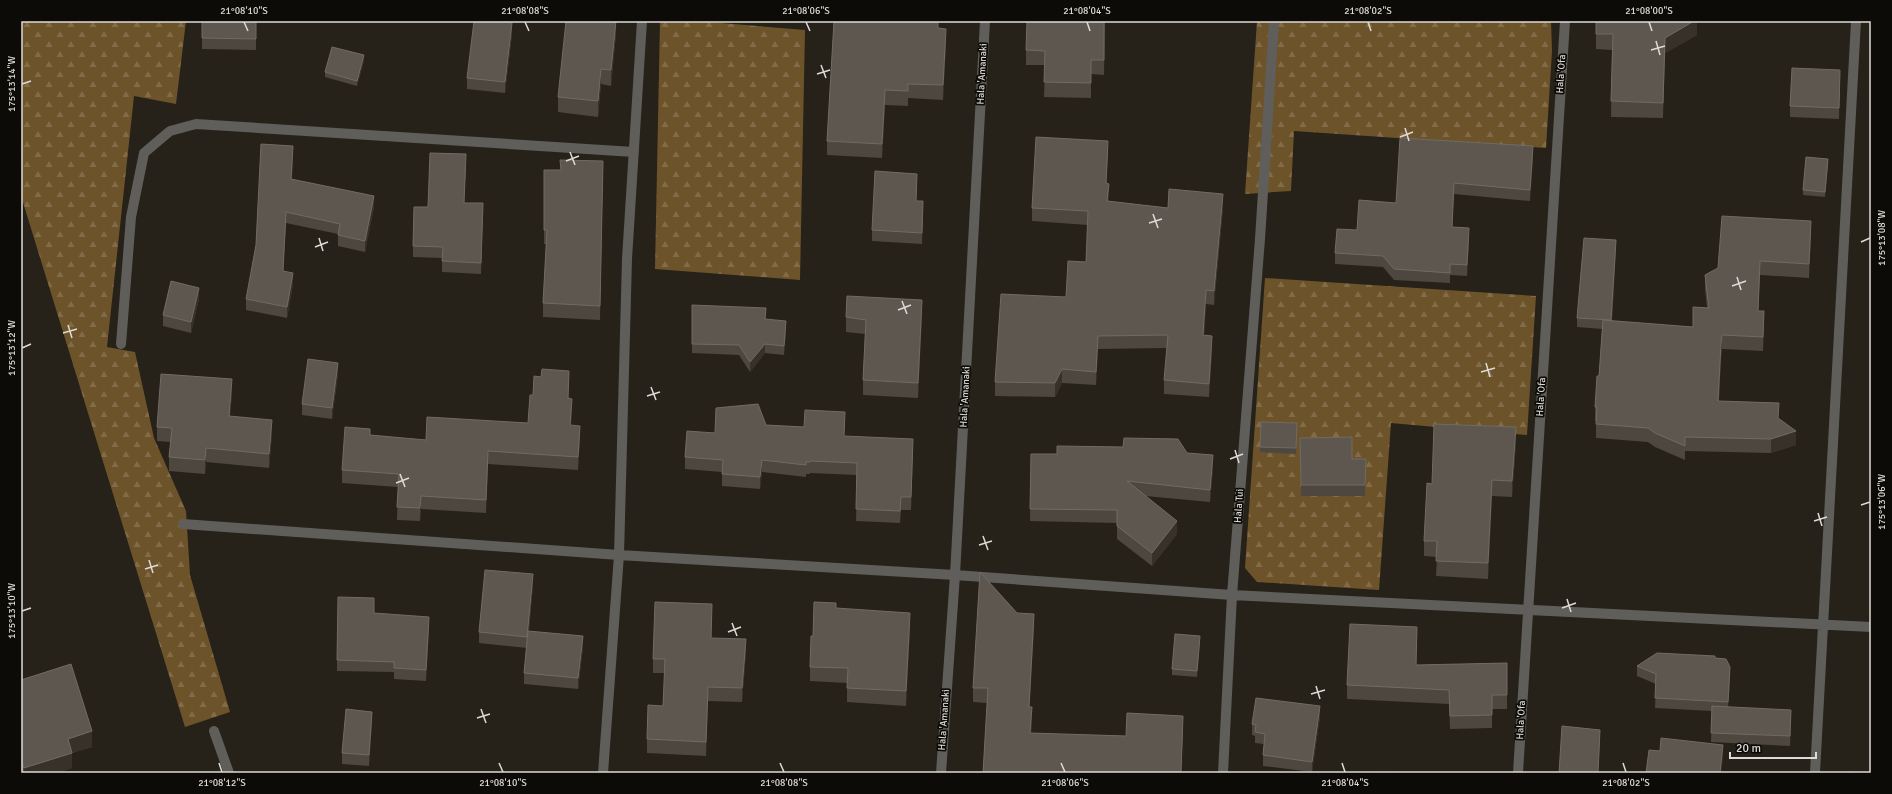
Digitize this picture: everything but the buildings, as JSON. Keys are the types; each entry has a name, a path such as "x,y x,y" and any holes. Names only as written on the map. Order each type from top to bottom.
{"street":[{"path":"603,773 618,554 627,259 642,21"},
{"name":"Hala 'Amanaki","path":"941,773 955,575 985,21"},
{"name":"Hala Tui","path":"1223,773 1232,595 1260,239 1274,21"},
{"name":"Hala 'Ofa","path":"1518,773 1565,21"},
{"path":"1815,773 1856,21"},
{"path":"121,344 131,217 144,153 170,131 196,124 634,152"},
{"path":"183,524 618,554 955,575 1232,595 1871,627"},
{"path":"214,731 229,773"}],"green space":[{"path":"21,21 186,21 176,104 134,96 107,347 135,352 154,438 186,511 190,575 230,712 185,727 21,196"},
{"path":"660,21 696,21 805,30 800,280 655,269"},
{"path":"1257,21 1551,21 1552,51 1546,148 1294,131 1291,191 1245,194"},
{"path":"1265,278 1536,296 1527,435 1391,423 1379,590 1257,582 1245,568"}]}
